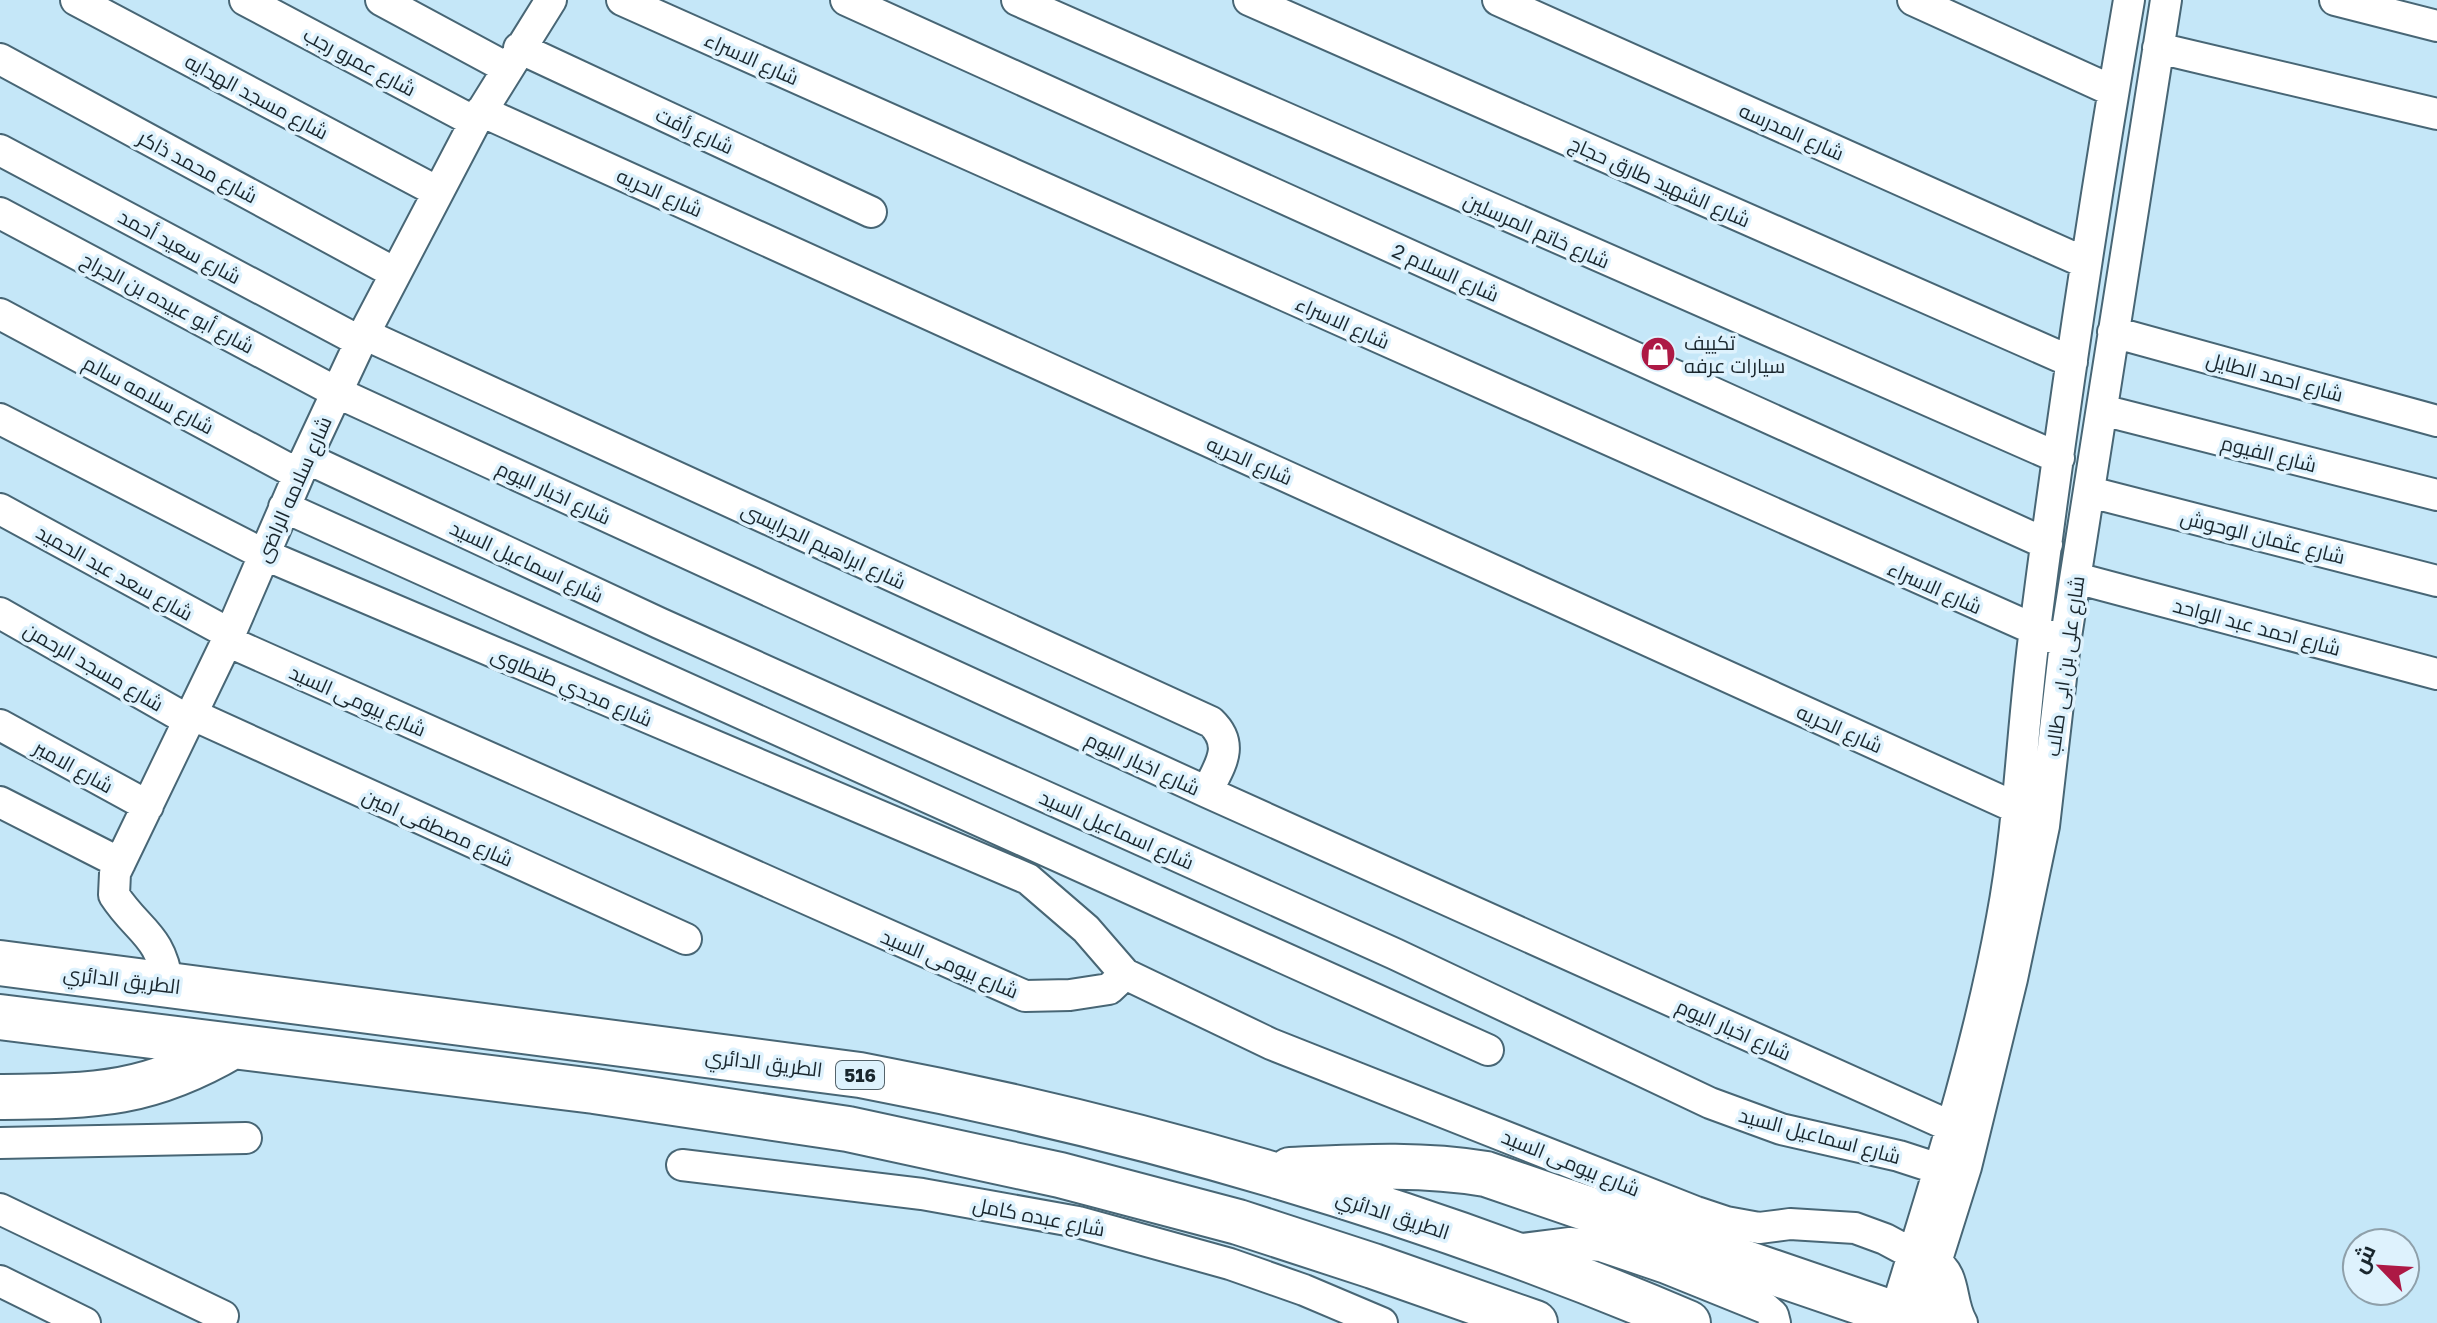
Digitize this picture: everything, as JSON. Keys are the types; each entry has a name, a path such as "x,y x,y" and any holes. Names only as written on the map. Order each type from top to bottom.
{"highway":[{"name":"الطريق الدائري","path":"0,963 860,1075 1027,1109 1258,1171 1505,1251 1626,1296 1688,1323"},
{"path":"0,1017 594,1091 848,1129 1060,1175 1238,1222 1535,1323"},
{"path":"0,1097 78,1097 131,1089 184,1072 233,1046"},
{"path":"1258,1171 1398,1165 1447,1167 1486,1174 1917,1299"},
{"path":"1373,1266 1446,1323"}],"street":[{"name":"شارع مسجد الهدايه","path":"76,0 438,192"},
{"name":"شارع عمرو رجب","path":"245,0 478,116"},
{"name":"شارع رأفت","path":"381,0 871,212"},
{"name":"شارع الاسراء","path":"622,0 2065,643"},
{"name":"شارع السلام 2","path":"846,0 2047,544"},
{"name":"شارع خاتم المرسلين","path":"1017,0 2059,458"},
{"name":"شارع الشهيد طارق حجاج","path":"1249,0 2072,362"},
{"name":"شارع المدرسه","path":"1498,0 2086,263"},
{"path":"1913,0 2113,91"},
{"name":"شارع على بن ابى طالب","path":"1917,1299 1939,1169 1991,973 2009,877 2019,809 2034,631 2086,263 2129,0"},
{"name":"شارع على بن ابى طالب","path":"1917,1299 1966,1167 2028,907 2044,826 2065,643 2166,0"},
{"path":"2335,0 2437,26"},
{"name":"شارع سلامه الراضى","path":"168,985 166,969 155,943 114,895 115,873 228,638 336,392 395,273 541,3"},
{"path":"2158,48 2437,114"},
{"name":"شارع محمد ذاكر","path":"0,59 395,273"},
{"name":"شارع الحريه","path":"478,116 2019,809"},
{"name":"شارع سعيد أحمد","path":"0,150 363,338"},
{"name":"شارع أبو عبيده بن الجراح","path":"0,213 336,392"},
{"name":"شارع سلامه سالم","path":"0,314 302,466"},
{"name":"شارع احمد الطايل","path":"2113,332 2437,421"},
{"name":"شارع ابراهيم الجرايسى","path":"363,338 1211,722 1222,733 1225,748 1207,792"},
{"name":"شارع اخبار اليوم","path":"336,392 1207,792 1952,1127"},
{"name":"شارع الفيوم","path":"2102,410 2437,495"},
{"name":"شارع مجدي طنطاوى","path":"0,419 263,554 1028,879 1086,929 1125,974"},
{"name":"شارع اسماعيل السيد","path":"302,466 1395,954 1710,1103 1781,1129 1899,1156 1939,1169"},
{"name":"شارع عثمان الوحوش","path":"2090,492 2437,581"},
{"path":"284,507 1488,1050"},
{"name":"شارع سعد عبد الحميد","path":"0,509 228,638"},
{"name":"شارع احمد عبد الواحد","path":"2076,578 2437,674"},
{"name":"شارع مسجد الرحمن","path":"0,613 189,717"},
{"name":"شارع بيومى السيد","path":"228,638 1025,996 1070,995 1109,989 1125,974 1271,1044 1696,1212 1759,1228 1790,1224 1855,1228 1885,1239 1917,1299"},
{"name":"شارع مصطفى امين","path":"189,717 686,939"},
{"name":"شارع الامير","path":"0,725 148,806"},
{"path":"0,802 120,863"},
{"path":"0,1143 246,1138"},
{"name":"شارع عبده كامل","path":"682,1165 922,1194 1078,1222 1230,1264 1304,1290 1382,1323"},
{"path":"0,1209 223,1316"},
{"path":"1505,1251 1570,1243 1601,1246 1666,1268 1765,1308 1773,1315 1775,1323"},
{"path":"1917,1299 1949,1273 1955,1309 1962,1323"},
{"path":"0,1281 85,1323"}],"place":[{"name":"تكييف سيارات عرفه","path":"1658,354"}]}
